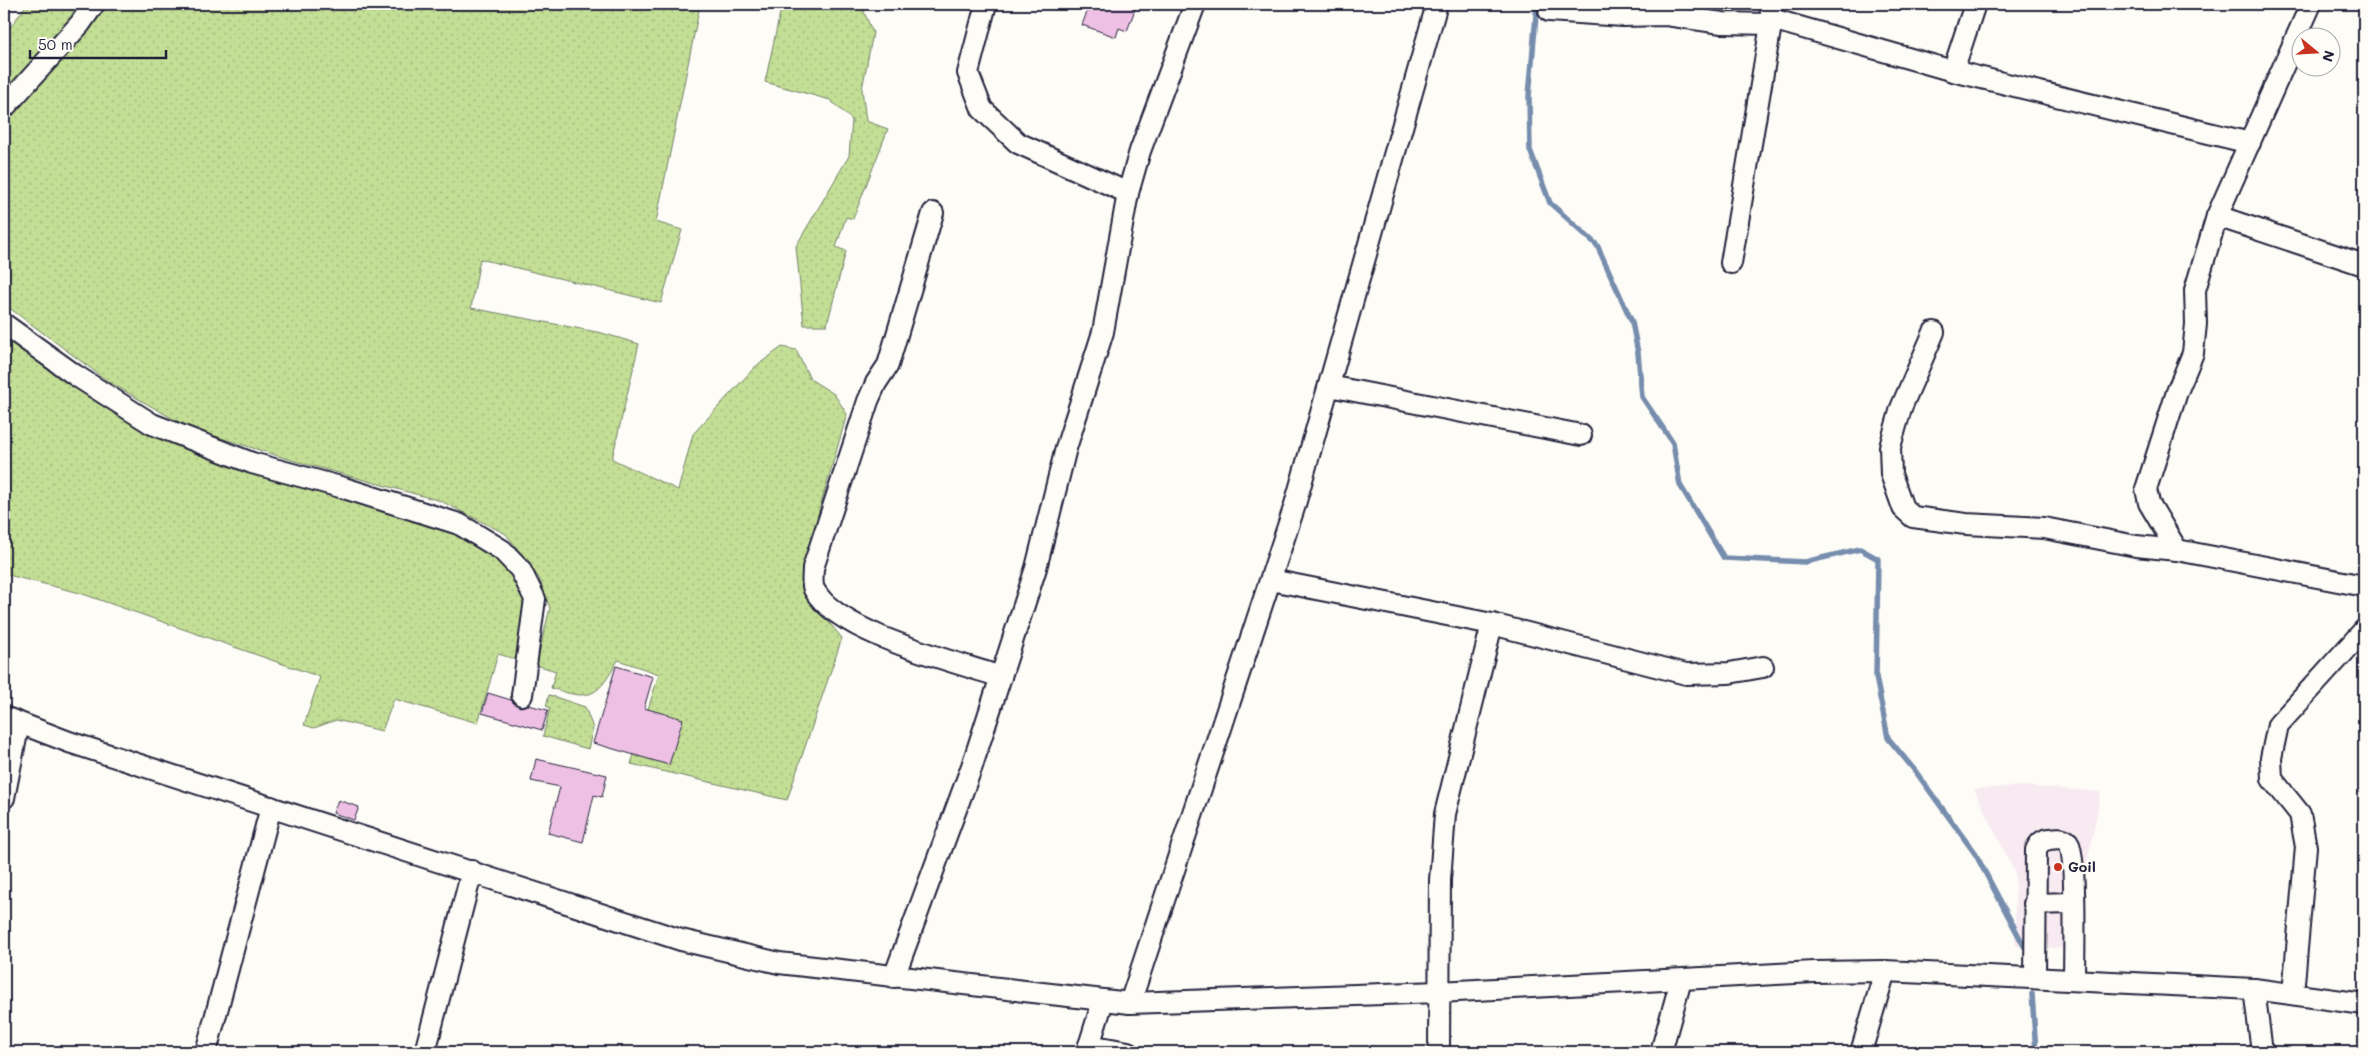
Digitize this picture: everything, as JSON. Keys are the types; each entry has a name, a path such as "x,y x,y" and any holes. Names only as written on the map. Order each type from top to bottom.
{"street":[{"path":"4,108 80,24 94,4"},
{"path":"986,4 968,73 982,109 1018,142 1128,193"},
{"path":"894,977 972,766 1036,568 1066,448 1103,332 1128,193 1140,151 1195,4"},
{"path":"1130,1003 1294,508 1437,4"},
{"path":"1953,71 1975,4"},
{"path":"2177,550 2150,503 2146,489 2177,392 2193,353 2196,324 2195,290 2217,216 2311,4"},
{"path":"1548,11 1623,16 1666,15 1722,23 1771,16 1953,71 2250,143"},
{"path":"1731,263 1771,16"},
{"path":"933,213 888,365 876,383 868,401 813,568 814,590 822,600 850,621 873,634 1001,677"},
{"path":"2217,216 2364,265"},
{"path":"4,324 75,376 152,424 252,463 460,524 502,550 520,569 535,599 522,695"},
{"path":"1934,332 1901,408 1890,447 1890,474 1903,508 1913,517 1966,524 2044,528 2136,546 2177,550 2364,586"},
{"path":"1329,386 1581,435"},
{"path":"1271,580 1492,624 1686,674 1729,673 1763,667"},
{"path":"1439,1052 1440,880 1445,814 1492,624"},
{"path":"2293,994 2306,847 2300,814 2272,779 2271,758 2278,725 2364,630"},
{"path":"4,798 12,720 69,742 681,940 779,963 1103,1001 1130,1003 1439,992 1814,972 1885,971 2254,989 2364,1004"},
{"path":"206,1052 272,807"},
{"path":"2035,978 2034,904 2036,850 2039,843 2061,838 2067,841 2070,847 2074,980"},
{"path":"425,1052 472,871"},
{"path":"2034,904 2073,903"},
{"path":"1861,1052 1885,971"},
{"path":"1661,1052 1681,980"},
{"path":"2254,989 2262,1052"},
{"path":"1103,1001 1088,1048 1128,1052"}],"shaded area":[{"path":"2024,786 2101,792 2082,890 2086,949 2015,946 2015,873 1974,789"}],"green space":[{"path":"27,4 84,4 4,97 4,36"},
{"path":"103,4 700,5 656,222 682,230 661,303 480,259 471,308 602,333 639,344 612,459 678,490 693,434 755,367 782,347 796,350 810,379 834,394 847,414 808,549 810,600 842,638 787,800 631,764 659,674 618,660 605,682 592,693 576,695 551,688 556,671 536,665 550,608 539,578 506,534 441,501 291,460 189,428 109,382 4,304 4,121 45,76"},
{"path":"782,4 867,4 864,12 873,33 862,89 866,121 888,129 853,219 846,217 836,247 846,251 827,325 804,325 796,246 849,156 852,120 830,100 765,82"},
{"path":"4,327 152,429 456,528 515,571 528,605 520,658 515,659 498,654 478,723 394,699 382,731 336,720 314,728 304,725 320,677 80,593 4,574"},
{"path":"549,695 585,707 593,728 588,749 543,736 550,708 546,706"}],"building":[{"path":"1090,4 1137,4 1127,31 1119,28 1116,37 1082,25"},
{"path":"616,666 653,677 644,708 683,719 669,765 593,743"},
{"path":"488,693 511,700 520,707 528,705 548,710 542,730 482,713"},
{"path":"536,759 607,775 602,797 594,795 583,842 548,833 560,787 531,781"},
{"path":"338,800 359,807 354,820 333,813"}],"waterway":[{"path":"1537,4 1529,96 1530,150 1550,203 1597,245 1632,322 1638,353 1642,397 1673,443 1680,485 1724,558 1805,562 1860,549 1878,559 1876,677 1888,738 1916,772 1976,855 2024,946"},
{"path":"2032,994 2036,1052"}],"place":[{"name":"Goil","path":"2058,867"}]}
